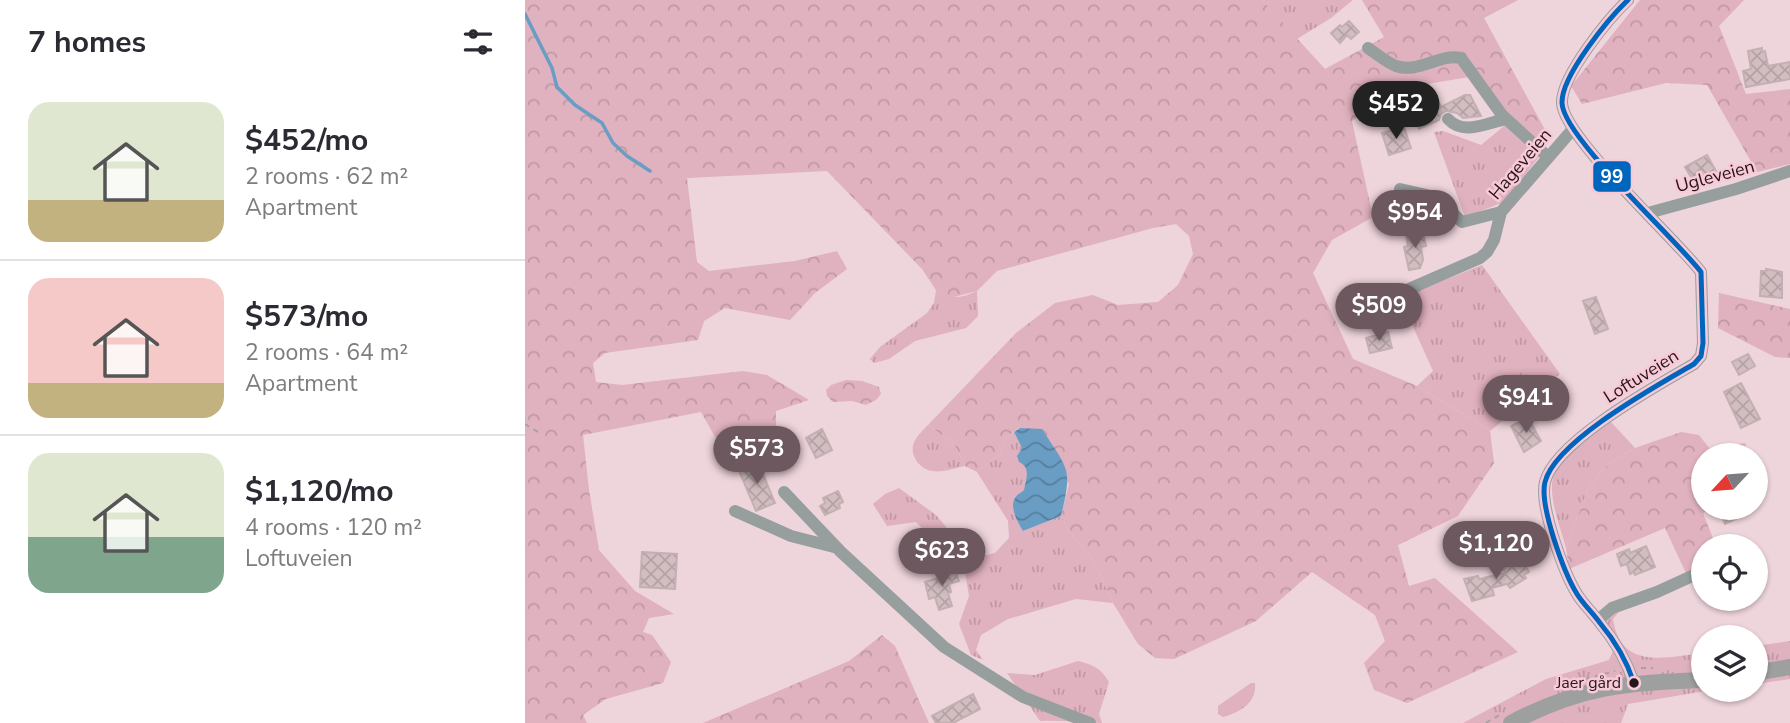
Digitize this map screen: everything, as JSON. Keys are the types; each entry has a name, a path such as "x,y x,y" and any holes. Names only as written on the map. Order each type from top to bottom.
{"main road":[{"path":"1768,671 1790,667"},
{"path":"1511,723 1570,696 1634,683 1691,681"}],"street":[{"name":"Loftuveien","path":"1628,0 1601,29 1563,90 1562,107 1573,129 1615,179 1701,272 1701,356 1694,364 1603,421 1563,455 1547,476 1544,486 1545,500 1562,565 1581,600 1622,651 1634,683"},
{"path":"1368,48 1404,67 1453,57 1461,58 1506,119 1548,157"},
{"path":"1448,119 1455,126 1469,129 1506,119"},
{"name":"Hageveien","path":"1363,309 1480,258 1487,252 1494,240 1501,212 1573,129"},
{"name":"Ugleveien","path":"1648,213 1736,189 1790,170"},
{"path":"1399,189 1431,197 1442,203 1462,222 1501,212"},
{"path":"784,492 838,548 944,647 1023,696 1090,723"},
{"path":"735,511 791,536 838,548"},
{"path":"1598,620 1612,608 1691,576"}],"path":[{"path":"525,424 538,432"}],"green space":[{"path":"525,0 1262,0 1325,69 1384,37 1362,0 1518,0 1484,18 1549,137 1545,149 1469,77 1409,87 1352,121 1373,217 1332,240 1313,273 1353,359 1417,386 1490,431 1494,463 1458,516 1398,545 1409,586 1435,578 1518,652 1407,703 1374,690 1364,663 1385,641 1375,615 1312,572 1256,621 1174,659 1155,658 1138,644 1113,603 1095,563 1061,516 1069,484 1019,428 1006,437 1000,454 977,472 965,466 954,444 928,425 1016,333 1055,303 1093,295 1118,305 1158,302 1178,285 1193,254 1189,236 1176,224 997,271 977,291 950,298 936,290 922,269 827,171 687,178 697,262 709,271 795,261 837,251 847,269 815,293 790,320 725,308 704,321 698,340 605,353 593,363 596,382 622,385 743,371 767,375 809,400 776,411 776,434 783,447 731,465 701,412 583,435 599,550 635,591 674,614 649,618 643,632 652,635 671,662 663,683 606,699 583,715 587,723 525,723"},
{"path":"1262,0 1353,0 1331,18 1297,39"},
{"path":"1640,0 1744,0 1719,26 1746,94 1790,89 1790,164 1757,172 1707,85 1666,83 1582,104 1571,86"},
{"path":"1506,115 1545,149 1504,202 1465,217 1434,132 1443,131 1481,145 1503,127"},
{"path":"1482,265 1560,374 1490,431 1417,386 1433,371 1400,298"},
{"path":"936,290 956,297 977,291 978,316 966,328 915,341 889,359 874,363 870,359 880,347 927,313 934,303"},
{"path":"1719,293 1790,309 1790,358 1775,357 1718,328"},
{"path":"846,380 862,381 879,387 881,394 866,405 852,401 833,402 827,396 826,390 831,385"},
{"path":"1611,422 1635,448 1607,465 1587,491 1566,548 1554,503 1553,478 1569,455"},
{"path":"928,425 954,444 965,466 930,471 918,463 913,452 914,442"},
{"path":"1014,432 1022,448 1017,456 1027,474 1024,490 1013,502 1021,528 1023,531 1061,516 1095,563 1113,603 1076,599 1008,619 981,635 976,650 983,660 971,655 959,624 969,596 965,572 916,522 887,526 873,504 885,494 899,488 936,515 963,547 978,557 995,553 1009,538 1008,521 977,472 1000,454 1006,437"},
{"path":"1681,432 1699,435 1705,443 1691,443 1691,520 1706,520 1711,534 1691,534 1691,582 1665,528 1569,569 1566,548 1587,491 1607,465 1635,448"},
{"path":"1621,609 1613,619 1618,636 1625,647 1635,654 1660,658 1691,654 1691,693 1628,704 1621,723 1463,723 1546,679 1609,660 1613,651 1587,617"},
{"path":"882,635 895,646 929,723 703,723 849,661"},
{"path":"1790,641 1790,679 1768,682 1768,644"},
{"path":"1078,661 1096,668 1109,682 1099,714 1102,723 1040,721 1007,673 1035,675"},
{"path":"1251,683 1255,683 1255,690 1246,706 1223,717 1218,714 1218,706"}],"water":[{"path":"1020,428 1042,429 1063,462 1067,478 1061,516 1023,531 1013,506 1016,497 1024,490 1026,478 1025,467 1017,456 1022,448 1014,432"}],"building":[{"path":"1349,21 1359,32 1351,39 1347,35 1340,43 1331,33"},
{"path":"1762,48 1768,66 1790,62 1790,79 1746,87 1743,71 1751,69 1748,51"},
{"path":"1470,95 1481,116 1463,118 1457,113 1446,111 1441,114 1439,120 1419,129 1413,113 1416,112 1414,107 1437,99 1441,107"},
{"path":"1404,127 1411,148 1389,155 1382,133"},
{"path":"1707,155 1716,171 1698,181 1696,177 1692,179 1685,167"},
{"path":"1410,205 1429,208 1427,220 1408,220"},
{"path":"1423,231 1426,246 1421,247 1423,260 1420,268 1409,270 1404,247 1408,246 1406,235"},
{"path":"1766,269 1782,272 1782,298 1760,296 1761,271"},
{"path":"1596,297 1608,329 1595,334 1583,301"},
{"path":"1388,332 1392,348 1370,353 1366,338"},
{"path":"1748,354 1755,366 1739,375 1732,362"},
{"path":"1741,383 1760,419 1741,428 1724,392"},
{"path":"1522,421 1525,426 1531,423 1541,441 1524,452 1511,426"},
{"path":"822,429 832,450 816,458 806,438"},
{"path":"757,460 775,503 756,511 738,468"},
{"path":"838,491 843,502 839,504 840,508 825,515 820,506 825,503 823,498"},
{"path":"1646,546 1655,567 1635,575 1634,572 1630,574 1627,564 1621,566 1617,554 1629,549 1630,553"},
{"path":"642,552 677,554 675,589 640,587"},
{"path":"1520,558 1529,572 1524,575 1526,578 1510,588 1507,584 1492,588 1494,595 1472,601 1464,579 1478,576 1479,579 1505,573 1503,569"},
{"path":"954,567 959,581 949,584 951,592 948,593 952,606 939,610 935,597 929,599 925,582 945,576 943,570"},
{"path":"973,694 980,709 953,723 936,723 932,716"}],"waterway":[{"path":"525,14 552,68 557,87 575,105 602,123 613,143 627,156 650,171"}],"transit line":[{"name":"99","path":"1628,0 1577,63 1569,78 1562,103 1567,119 1580,139 1701,272 1701,356 1694,364 1610,416 1567,449 1553,466 1545,482 1544,493 1554,539 1572,584 1579,598 1616,644 1634,683"}],"place":[{"name":"Jaer gård","path":"1634,683"}]}
